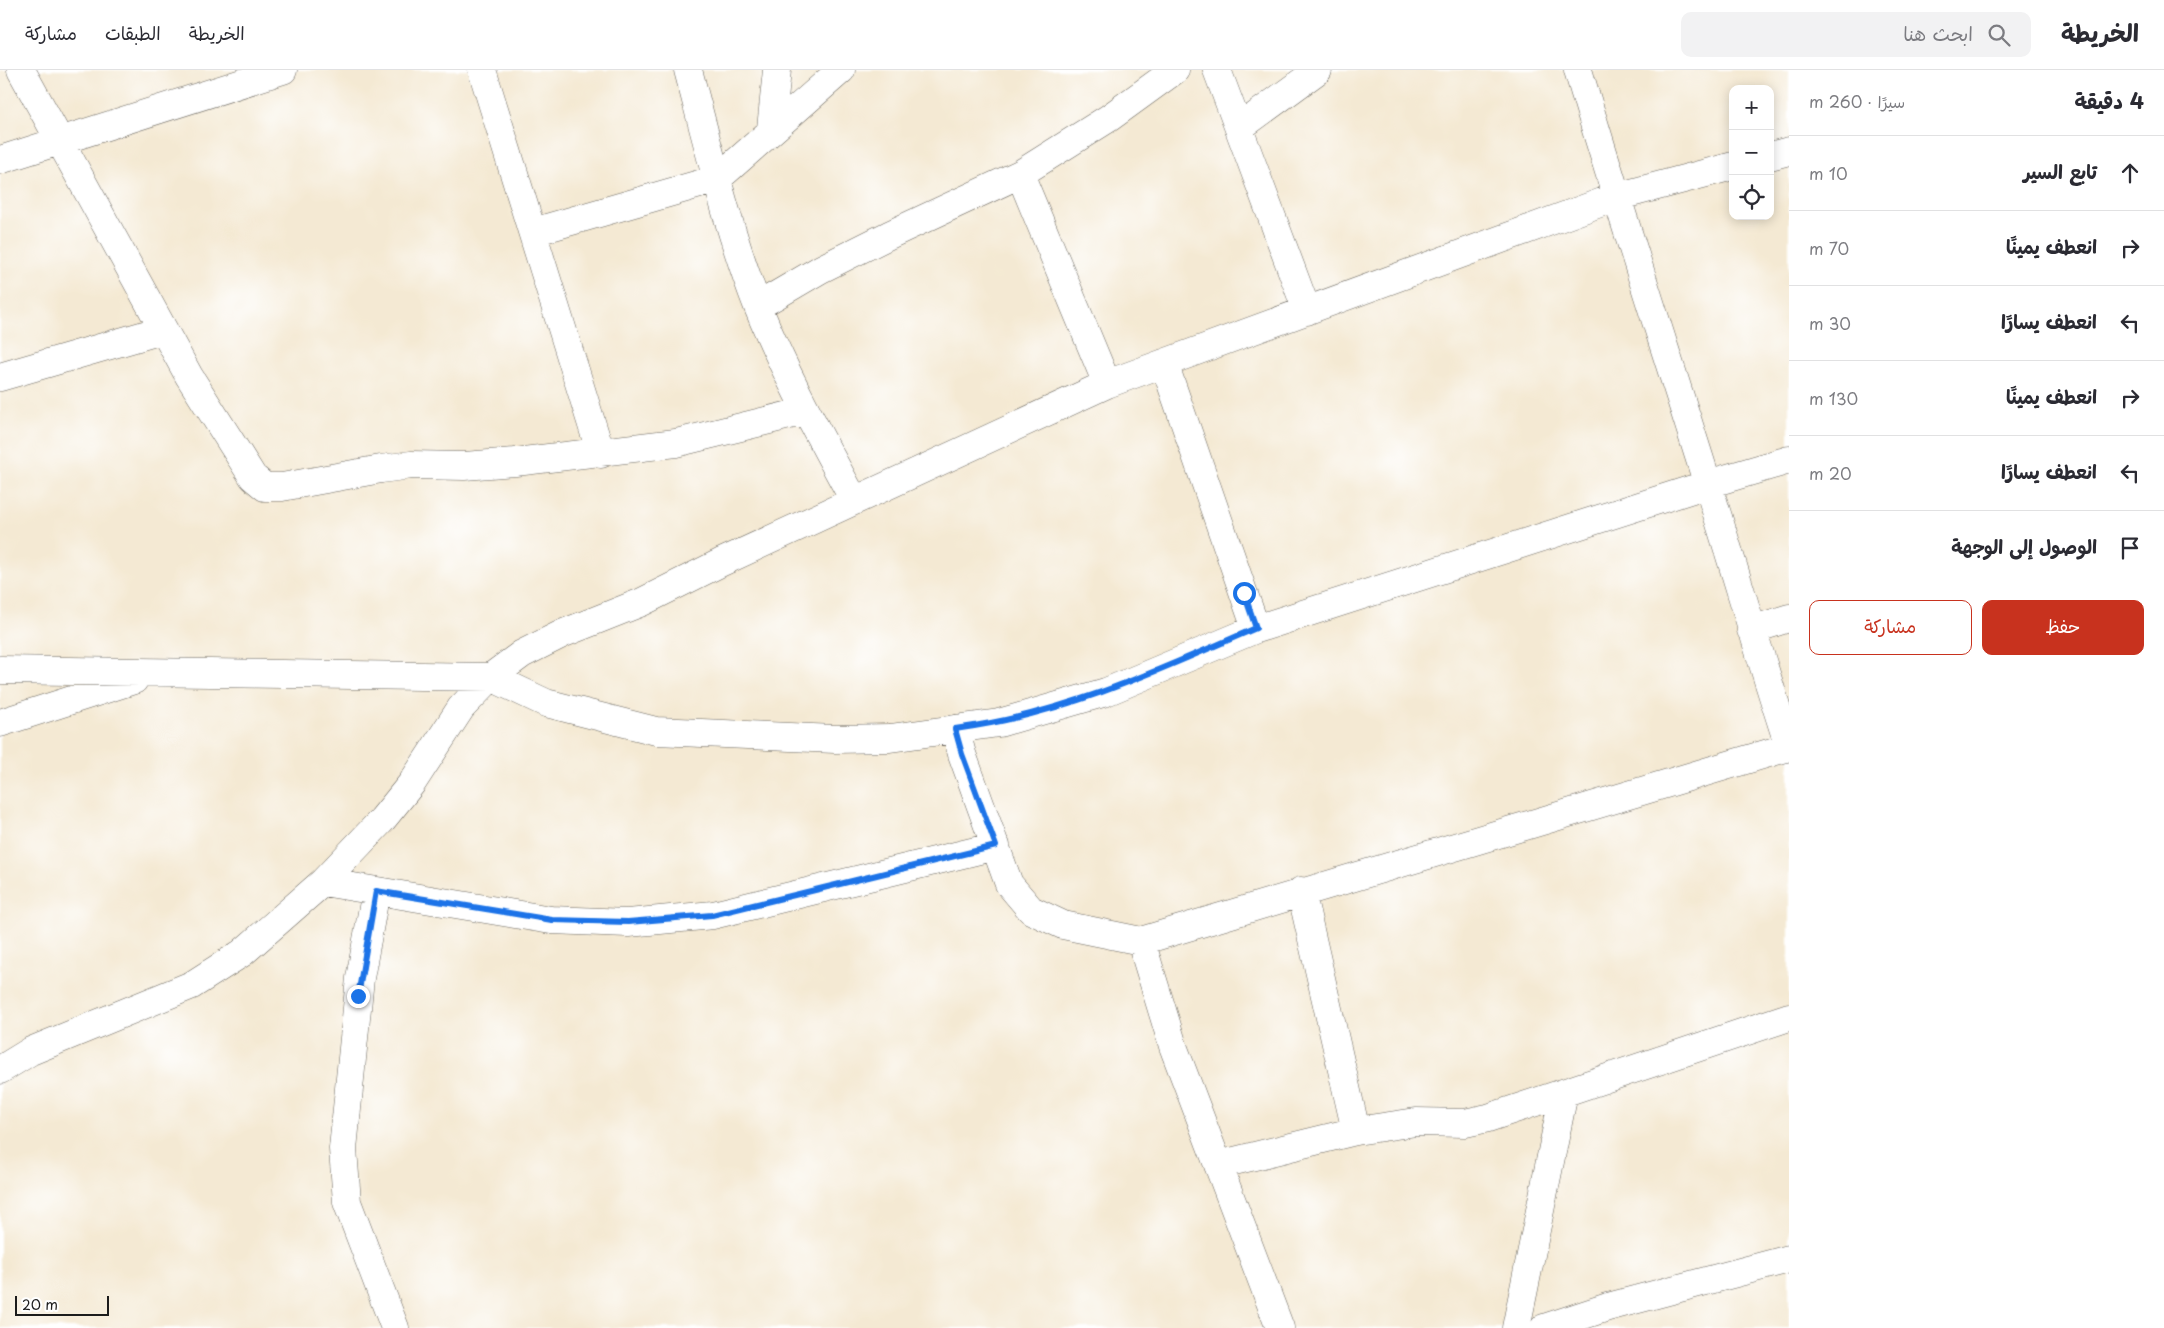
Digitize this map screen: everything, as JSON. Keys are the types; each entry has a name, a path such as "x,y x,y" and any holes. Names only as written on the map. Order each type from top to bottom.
{"street":[{"path":"21,70 61,140 188,376 253,477 265,487 282,487 411,465 464,466 601,454 676,443 806,411"},
{"path":"0,160 283,70"},
{"path":"482,70 601,454"},
{"path":"688,70 717,179 758,306 806,411 854,500"},
{"path":"771,129 777,70"},
{"path":"533,232 717,179 771,129 841,70"},
{"path":"758,306 821,270 889,235 1020,174 1109,118 1175,70"},
{"path":"1217,70 1307,311"},
{"path":"1239,128 1318,70"},
{"path":"955,729 962,754 1009,884 1031,910 1063,925 1140,941 1789,746 1751,630 1708,484 1616,197 1578,70"},
{"path":"1774,155 1789,151"},
{"path":"0,1070 31,1051 192,985 242,952 323,882 400,798 462,708 491,677 522,654 564,633 642,602 854,500 1107,384 1616,197 1729,167"},
{"path":"1020,174 1107,384"},
{"path":"0,377 162,330"},
{"path":"1164,363 1256,628"},
{"path":"0,670 491,677 546,703 656,731 835,739 890,738 999,723 1106,692 1256,628 1789,460"},
{"path":"1751,630 1789,618"},
{"path":"0,723 157,672"},
{"path":"323,882 552,920 628,922 712,915 996,846"},
{"path":"376,891 360,978 343,1149 347,1202 395,1328"},
{"path":"1301,892 1356,1131"},
{"path":"1140,941 1173,1046 1280,1328"},
{"path":"1218,1165 1356,1131 1416,1122 1465,1123 1488,1118 1789,1017"},
{"path":"1516,1328 1564,1093"},
{"path":"1544,1328 1608,1307 1789,1259"}],"route":[{"path":"358,996 376,891 552,920 628,922 712,915 996,846 962,754 955,729 999,723 1106,692 1256,628 1244,593"}]}
